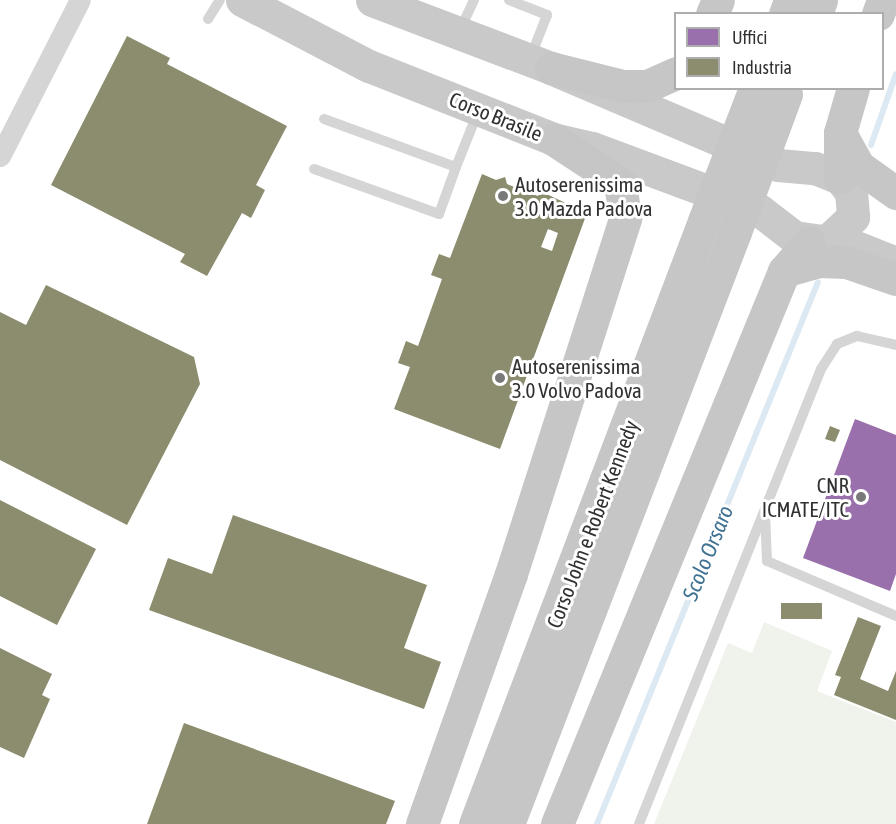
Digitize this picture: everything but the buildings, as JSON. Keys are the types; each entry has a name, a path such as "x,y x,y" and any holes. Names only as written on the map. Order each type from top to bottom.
{"highway":[{"path":"541,64 623,86 647,86 674,73"},
{"name":"Corso John e Robert Kennedy","path":"476,824 704,221 776,90"},
{"name":"Corso John e Robert Kennedy","path":"508,824 735,232 776,90"},
{"path":"835,179 840,133 852,90"},
{"path":"840,133 858,166 896,193"},
{"path":"422,824 514,563 625,218 620,183 553,139"},
{"path":"557,824 784,271 818,241"},
{"path":"784,271 818,261 846,262 896,279"}],"main road":[{"name":"Corso Brasile","path":"242,0 369,66 553,139 592,148 759,210 818,241 896,263"},
{"path":"372,0 541,64 778,165 835,179 896,207"},
{"path":"818,241 853,218 835,179"}],"street":[{"path":"0,156 80,0"}],"lane":[{"path":"208,19 220,0"},
{"path":"459,32 474,0"},
{"path":"509,0 547,15 541,64"},
{"path":"314,169 439,214 479,109"},
{"path":"324,119 456,167"},
{"path":"639,824 765,509 837,344 857,336 896,345"},
{"path":"765,509 767,561 896,616"}],"shaded area":[{"path":"764,622 832,651 817,691 896,722 896,824 654,824 728,643 752,653"}],"waterway":[{"name":"Scolo Orsaro","path":"871,145 896,74"},
{"name":"Scolo Orsaro","path":"597,824 818,282"}],"place":[{"name":"Autoserenissima 3.0 Mazda Padova","path":"503,196"},
{"name":"Autoserenissima 3.0 Volvo Padova","path":"500,378"},
{"name":"CNR ICMATE/ITC","path":"861,497"}]}
